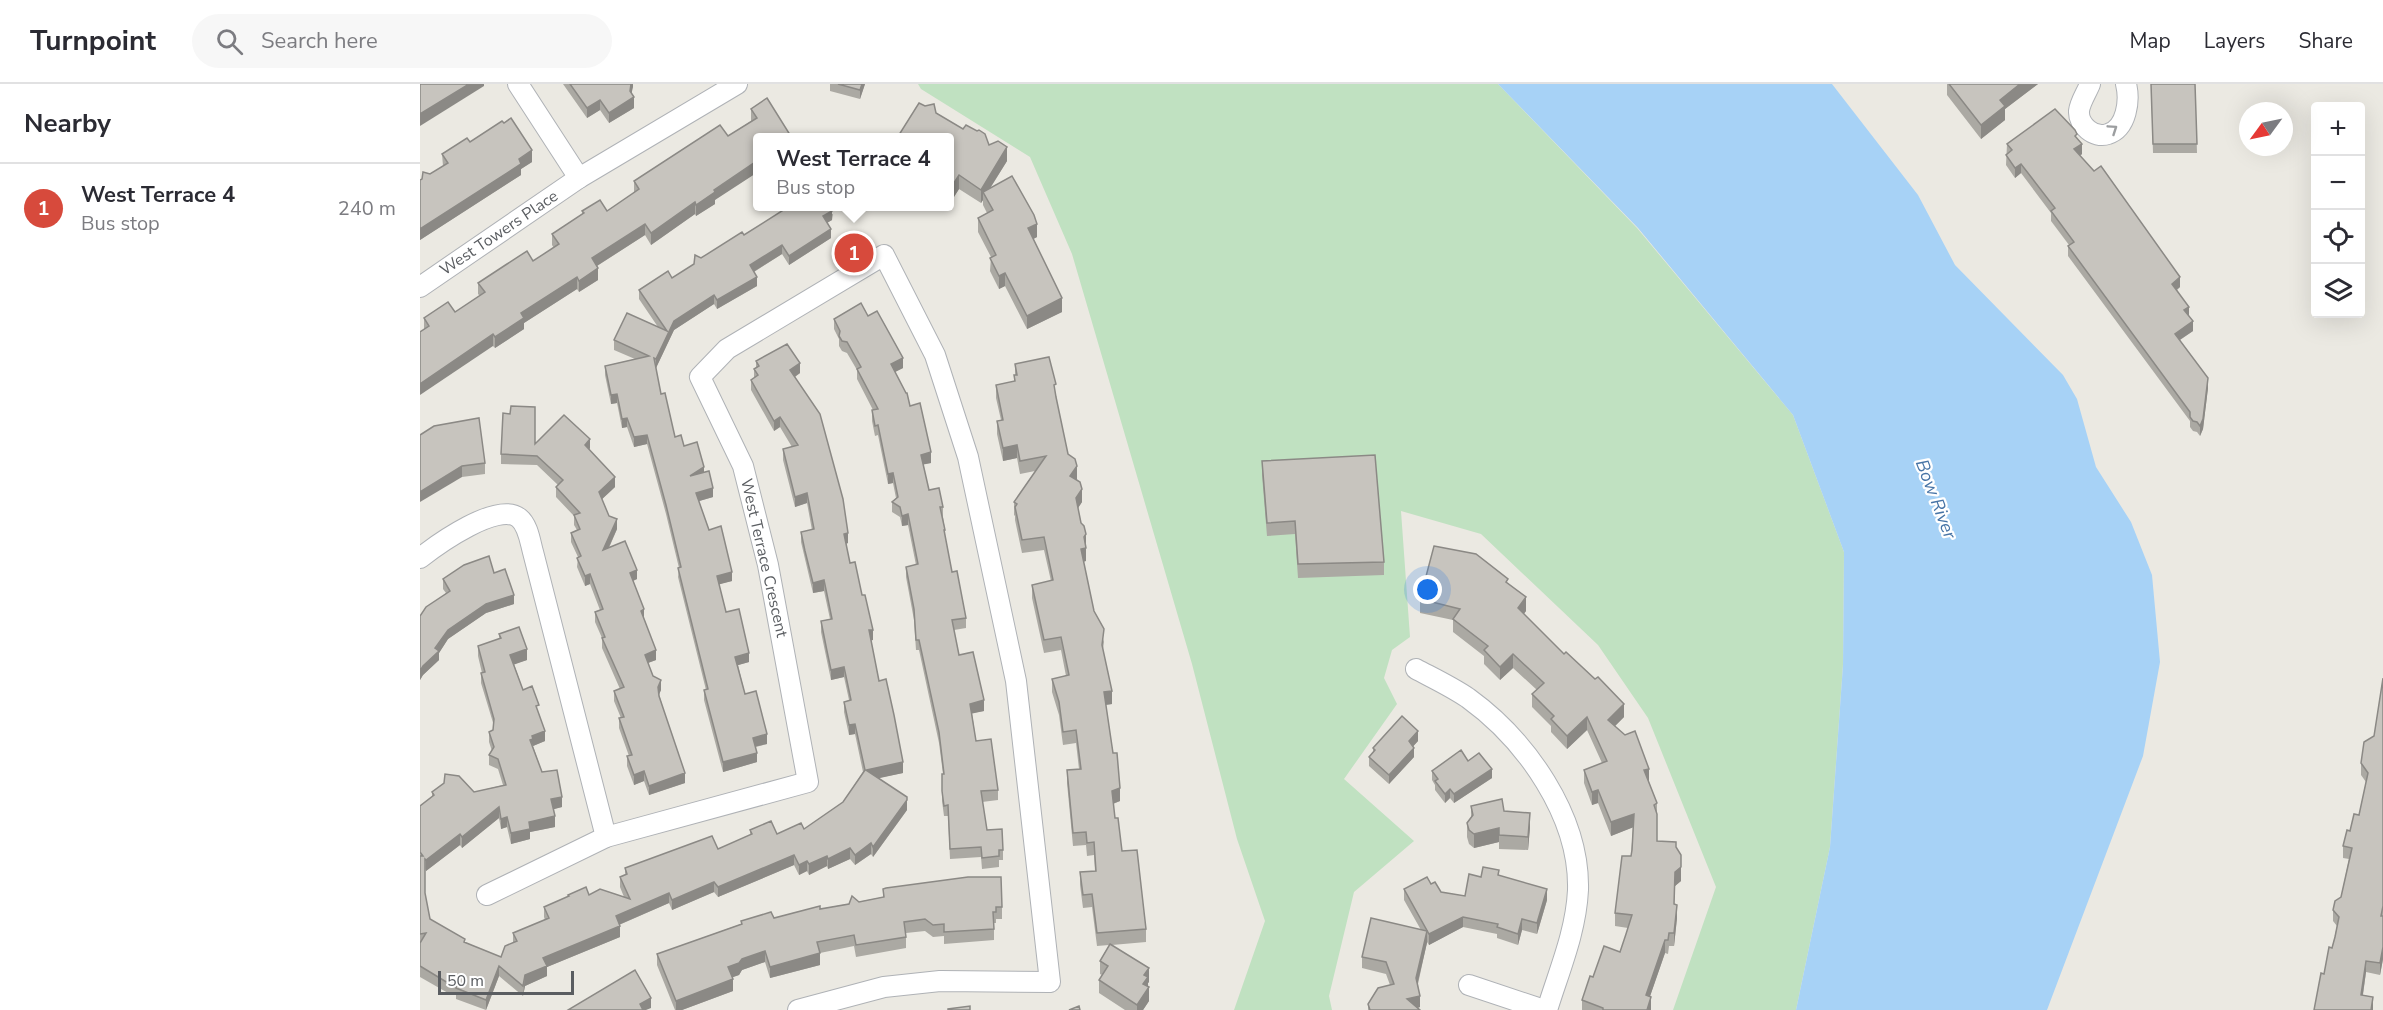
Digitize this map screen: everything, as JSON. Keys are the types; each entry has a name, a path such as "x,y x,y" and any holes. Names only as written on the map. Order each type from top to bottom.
{"street":[{"path":"518,84 579,178"},
{"name":"West Towers Place","path":"420,287 579,178 737,84"},
{"path":"2090,84 2079,110 2080,122 2088,130 2099,135 2109,134 2122,123 2127,108 2126,84"},
{"name":"West Terrace Crescent","path":"606,837 808,782 768,565 743,466 700,377 727,349 884,255 935,355 968,457 1016,681 1050,982 940,981 884,987 798,1010"},
{"path":"420,558 471,526 498,513 510,513 519,518 526,529 533,552 606,837 488,896"},
{"path":"1416,669 1467,698 1498,724 1527,756 1554,798 1573,842 1578,890 1570,938 1545,1010 1469,985"}],"green space":[{"path":"918,84 1498,84 1637,228 1793,415 1844,552 1843,665 1830,847 1796,1010 1673,1010 1716,887 1648,718 1598,645 1481,534 1401,511 1410,637 1392,650 1384,678 1397,704 1344,779 1414,841 1354,892 1329,996 1332,1010 1234,1010 1265,921 1237,839 1192,664 1072,254 1030,157 921,89"}],"water":[{"name":"Bow River","path":"1498,84 1832,84 1918,195 1955,265 2063,375 2077,399 2096,467 2131,522 2152,575 2160,662 2143,756 2047,1010 1796,1010 1830,847 1843,665 1844,552 1793,415 1638,228"}],"building":[{"path":"420,84 469,84 420,114"},
{"path":"570,84 631,84 630,91 634,97 609,113 600,100 587,108"},
{"path":"838,84 862,84 860,90"},
{"path":"1949,84 2020,84 2000,100 2005,106 1981,125"},
{"path":"2151,84 2195,84 2197,144 2153,144"},
{"path":"767,98 789,133 753,133 753,163 696,205 695,202 651,233 645,224 592,258 598,268 579,281 577,277 521,313 524,318 495,337 493,334 420,384 420,332 429,326 424,318 448,302 455,312 485,292 478,283 507,264 527,251 533,261 559,244 552,234 584,213 582,211 600,200 607,211 639,189 634,181 720,125 728,136 757,118 751,109"},
{"path":"919,103 925,106 934,104 936,113 963,129 966,125 985,134 989,145 998,141 1007,147 981,190 959,175 954,183 954,133 900,133"},
{"path":"2055,109 2075,130 2077,134 2075,136 2082,144 2074,149 2094,171 2101,166 2180,277 2172,284 2189,307 2184,310 2193,321 2175,334 2208,378 2203,419 2200,426 2190,417 2190,412 2068,246 2074,242 2051,211 2055,208 2021,164 2015,168 2006,155 2012,150 2007,144"},
{"path":"511,118 532,150 519,159 521,164 420,229 420,180 423,172 430,174 448,163 442,154 467,138 470,142 502,121 504,123"},
{"path":"1012,176 1034,215 1037,224 1028,228 1062,298 1027,316 1005,273 999,276 990,258 996,255 978,218 993,210 983,192"},
{"path":"782,211 832,211 823,216 831,229 789,256 782,245 750,265 757,277 717,300 714,295 674,321 656,359 654,358 661,394 665,393 675,437 681,435 684,446 697,442 704,467 690,476 709,471 713,488 696,493 709,530 721,526 732,572 717,576 726,612 739,609 749,653 735,657 745,694 756,691 767,734 753,738 757,753 723,762 704,690 708,689 678,568 681,567 647,435 634,437 627,418 622,419 617,394 611,395 605,366 649,356 614,340 627,313 667,331 639,290 668,271 672,278 694,264 695,255 701,258 742,232 744,235"},
{"path":"861,303 868,316 877,311 903,358 891,364 907,393 910,406 920,403 931,452 921,455 929,490 939,488 943,507 940,507 952,572 957,571 966,618 952,620 959,655 973,652 984,700 970,704 976,741 991,739 998,790 981,791 987,830 1002,829 1003,850 999,850 999,856 982,858 981,847 950,849 948,805 944,806 942,791 942,774 944,774 939,732 919,640 916,640 914,609 906,567 918,564 908,514 902,516 900,507 892,502 898,497 893,473 888,474 878,425 875,426 872,410 878,409 857,369 861,367 847,342 842,341 839,336 840,331 834,319"},
{"path":"787,344 800,363 790,370 820,414 843,499 848,533 844,534 850,563 855,562 862,595 865,595 873,630 869,630 879,681 886,679 903,762 866,770 907,797 907,800 873,847 871,843 855,855 850,848 828,859 827,856 809,864 807,861 799,865 794,855 718,887 714,882 672,900 669,893 616,916 620,926 543,958 547,966 525,975 523,986 499,966 486,1000 456,988 457,985 448,983 420,966 420,943 426,933 420,934 420,856 423,856 420,852 420,806 434,795 432,792 444,783 445,774 459,776 474,792 506,785 498,759 489,755 494,747 489,732 493,730 494,719 481,673 485,672 478,646 501,638 499,634 519,627 527,649 510,655 523,690 532,686 545,731 532,736 533,739 530,740 542,772 557,770 562,797 551,799 555,816 529,822 530,829 511,833 507,817 501,819 499,807 462,837 460,834 425,859 425,893 430,919 465,939 464,942 501,957 505,946 517,941 513,933 549,918 544,907 586,887 589,895 600,889 630,899 620,877 627,874 625,868 712,836 718,849 752,834 750,830 771,821 777,834 801,823 804,829 843,802 865,770 855,724 849,725 844,702 851,700 844,667 831,670 821,621 832,619 824,580 813,583 801,532 814,529 807,493 795,497 783,449 798,445 780,417 774,421 751,380 758,375 754,369 759,366 756,361"},
{"path":"1049,357 1068,454 1075,459 1077,466 1070,476 1080,482 1082,489 1076,498 1081,523 1086,534 1084,537 1086,548 1081,549 1094,611 1104,629 1102,645 1112,691 1104,692 1113,753 1117,753 1120,788 1112,791 1115,818 1118,818 1122,851 1137,850 1146,929 1097,933 1092,894 1083,895 1080,872 1096,871 1094,842 1087,843 1086,832 1073,833 1067,770 1081,769 1076,730 1063,732 1059,702 1052,679 1069,675 1061,637 1044,640 1032,585 1053,580 1044,537 1022,540 1015,507 1017,504 1014,502 1046,456 1020,461 1017,445 1003,448 997,421 1003,420 996,385 1015,381 1014,375 1017,375 1015,364"},
{"path":"511,406 535,407 535,444 564,415 590,439 585,445 615,477 599,492 609,516 617,519 603,550 625,541 637,570 630,573 656,650 645,655 653,676 661,680 658,687 659,696 685,773 649,786 644,771 634,775 627,756 632,755 619,718 624,717 614,691 624,687 602,638 605,637 595,612 603,609 590,574 585,576 577,558 581,556 571,533 580,529 574,515 580,513 556,487 563,480 537,456 501,454 503,413 510,414"},
{"path":"479,418 485,463 462,466 420,492 420,435 434,426"},
{"path":"1375,455 1384,562 1298,564 1295,521 1267,523 1262,461"},
{"path":"1434,546 1476,554 1508,579 1506,582 1526,597 1518,608 1564,654 1566,652 1595,679 1598,677 1624,704 1608,720 1625,735 1635,731 1649,769 1644,770 1657,803 1654,805 1657,814 1657,841 1676,842 1681,855 1681,867 1675,872 1674,904 1677,905 1674,933 1669,933 1668,940 1665,940 1646,995 1651,997 1647,1010 1603,1010 1603,1008 1582,1000 1604,946 1620,952 1632,915 1615,913 1622,856 1631,856 1634,814 1611,822 1598,790 1592,792 1584,770 1607,761 1587,717 1567,736 1551,719 1554,716 1532,694 1544,683 1513,654 1500,667 1484,650 1488,646 1453,619 1460,609 1420,599"},
{"path":"489,556 494,573 505,569 514,595 486,604 448,630 435,648 439,651 420,671 420,616 426,607 450,591 443,579 464,565"},
{"path":"2383,678 2383,906 2381,916 2383,916 2383,947 2380,963 2366,961 2361,995 2373,997 2371,1010 2314,1010 2321,973 2324,974 2329,947 2332,948 2335,937 2339,917 2333,910 2335,901 2341,897 2352,848 2343,846 2354,814 2359,815 2368,773 2361,763 2364,742 2374,736"},
{"path":"1402,716 1418,731 1409,741 1414,748 1389,775 1369,757 1375,750 1373,748"},
{"path":"1461,750 1468,761 1479,753 1492,769 1454,794 1450,789 1445,794 1435,781 1438,779 1432,771"},
{"path":"1502,799 1504,811 1530,813 1528,837 1499,835 1499,828 1474,834 1469,830 1467,823 1473,815 1471,806"},
{"path":"1483,867 1499,870 1498,875 1547,889 1537,923 1522,919 1518,934 1497,927 1498,924 1463,917 1429,934 1404,889 1427,877 1431,884 1435,882 1441,892 1465,896 1469,874 1481,877"},
{"path":"968,877 1001,877 1002,907 996,907 996,912 993,912 994,929 944,932 944,924 933,925 925,919 904,922 906,937 856,945 854,935 817,942 820,953 770,967 765,951 728,967 733,979 676,1001 657,954 742,924 741,921 771,912 774,918 820,906 820,909 849,904 852,896 859,902 884,897 883,889 886,888"},
{"path":"1371,918 1427,931 1416,978 1420,996 1407,999 1420,1010 1370,1010 1368,1004 1378,988 1394,984 1386,962 1362,957"},
{"path":"1110,944 1149,968 1144,975 1148,977 1143,984 1149,987 1137,1005 1099,980 1108,966 1100,961"},
{"path":"635,970 651,998 640,1004 643,1010 568,1010"},
{"path":"970,1006 970,1010 948,1010 948,1009"}],"place":[{"name":"West Terrace 4","path":"854,253"}]}
